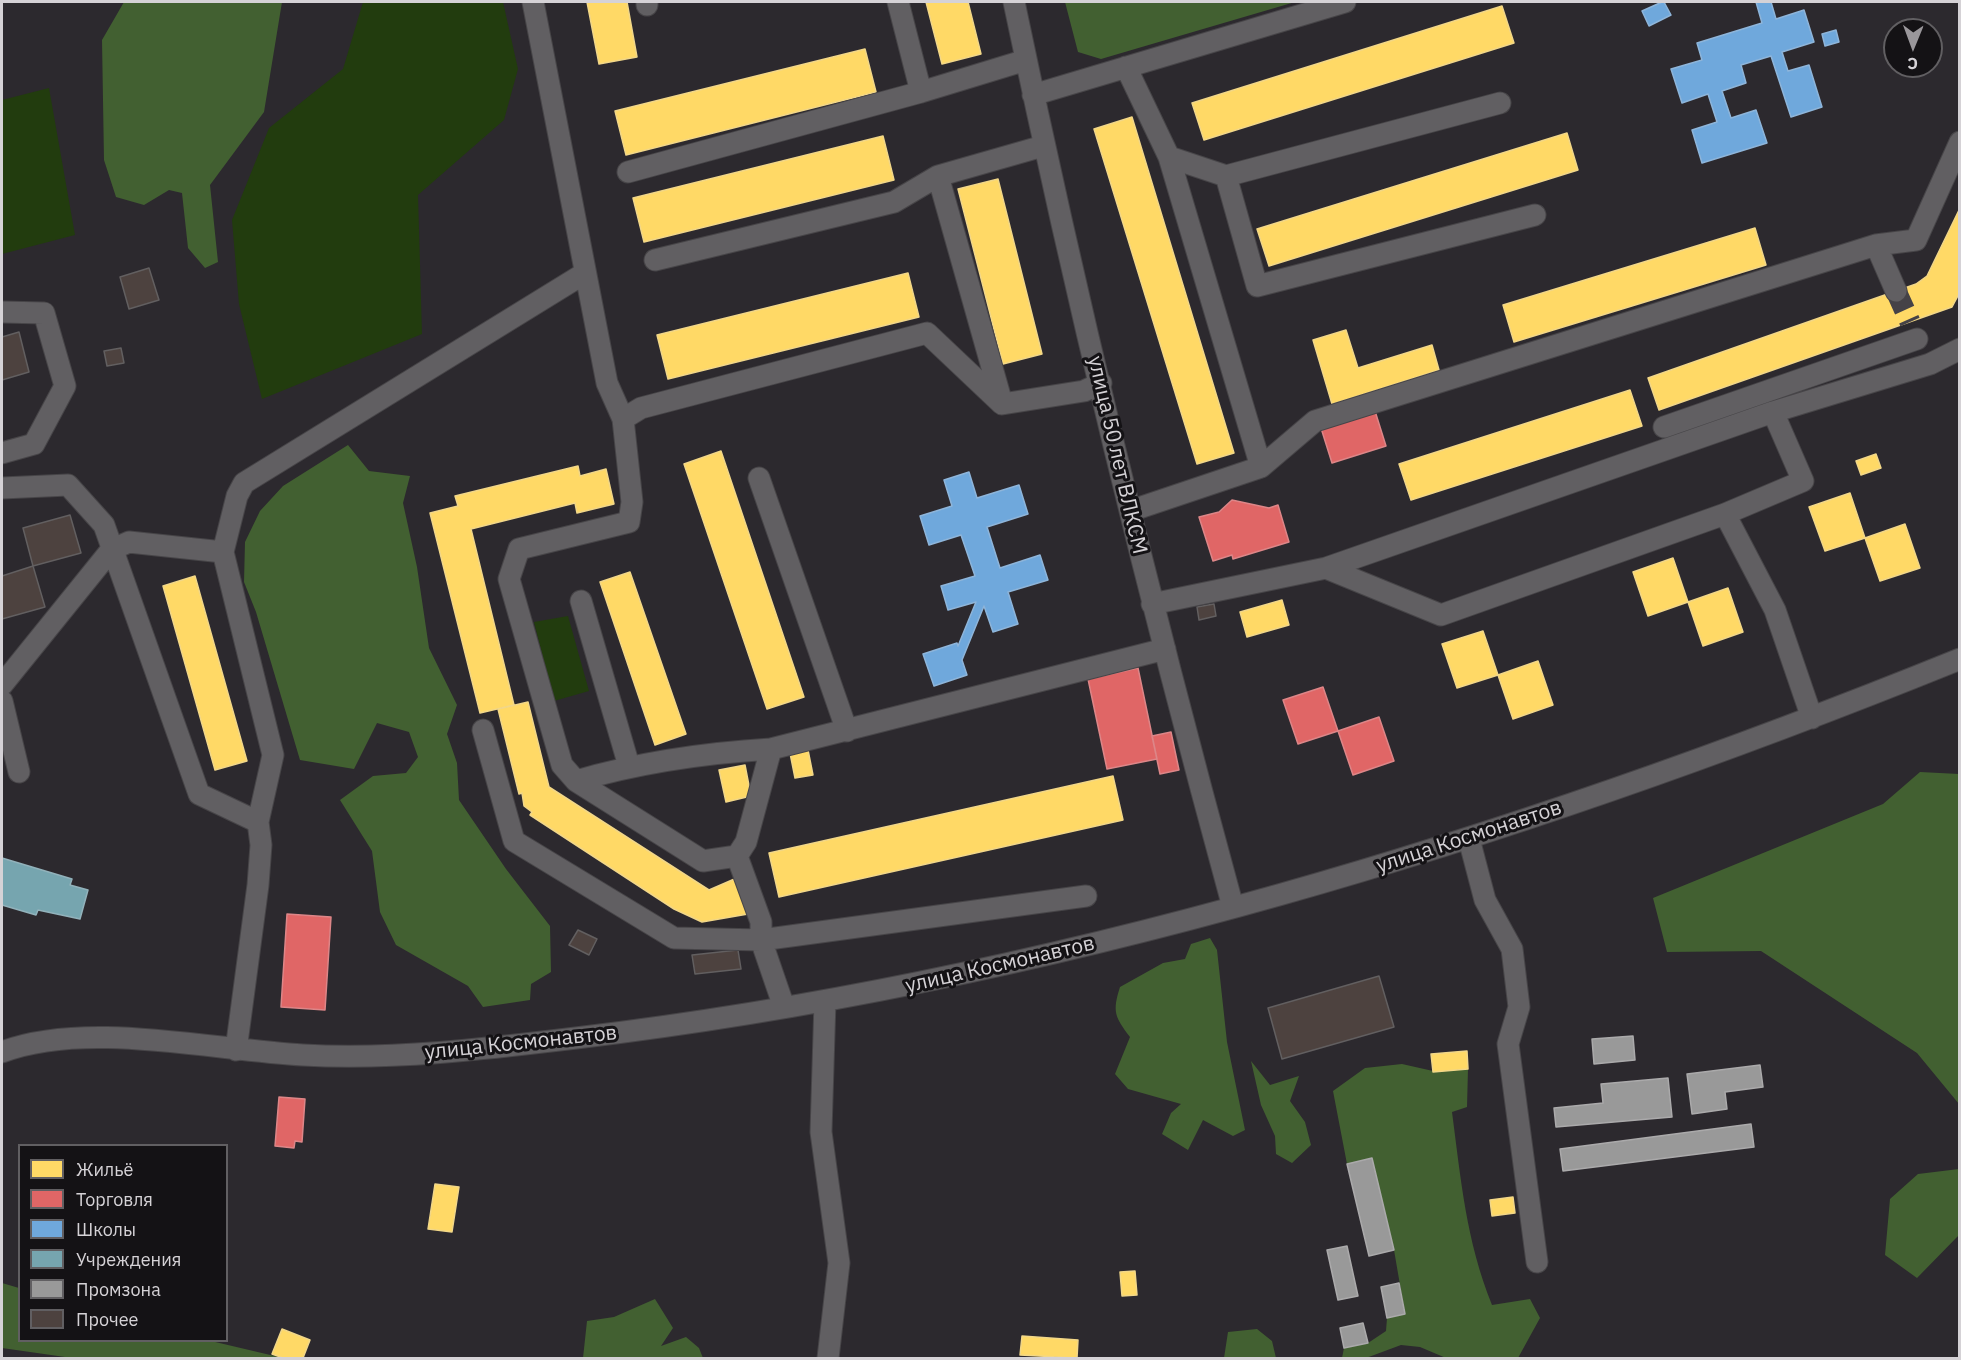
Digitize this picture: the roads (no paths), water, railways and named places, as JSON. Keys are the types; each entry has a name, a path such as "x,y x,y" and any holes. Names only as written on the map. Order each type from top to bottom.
{"street":[{"path":"533,2 607,382 623,419 632,502 629,522 519,549 509,579 562,765 576,781 703,861 737,856 746,842 771,749"},
{"path":"898,2 921,92"},
{"name":"улица 50 лет ВЛКСМ","path":"1014,2 1042,146 1101,383 1152,604 1233,907"},
{"path":"1033,94 1345,2"},
{"path":"628,172 921,92 1026,60"},
{"path":"1126,67 1169,157 1261,467"},
{"path":"1169,157 1226,176 1500,103"},
{"path":"1130,511 1261,467 1315,421 1876,245 1916,240 1959,142"},
{"path":"655,260 894,201 938,176 1042,146"},
{"path":"938,176 1002,404"},
{"path":"1226,176 1257,286 1536,215"},
{"path":"1876,245 1896,291"},
{"path":"236,1050 258,885 261,845 258,822 273,755 223,552 237,496 244,483 585,273"},
{"path":"2,312 44,313 65,386 34,444 2,453"},
{"path":"1664,427 1913,330 1930,364"},
{"path":"623,419 641,408 670,399 927,333 1002,404"},
{"path":"1152,604 1326,567 1773,412 1930,364 1959,349"},
{"path":"1002,404 1084,391 1101,383"},
{"path":"1326,567 1441,615 1725,514 1803,481 1773,412"},
{"path":"759,478 847,731"},
{"path":"2,488 69,485 104,525 199,794 258,822"},
{"path":"1725,514 1775,610 1812,718"},
{"path":"2,685 111,550 129,542 223,552"},
{"path":"580,601 629,766"},
{"path":"576,781 629,766 715,752 771,749 1165,649"},
{"name":"улица Космонавтов","path":"2,1052 23,1044 94,1038 350,1057 426,1054 578,1038 784,1008 947,979 1085,947 1470,839 1636,783 1812,718 1959,659"},
{"path":"2,701 19,772"},
{"path":"483,730 514,841 674,938 761,940 1086,896"},
{"path":"1470,839 1485,900 1512,949 1518,1007 1508,1044 1537,1262"},
{"path":"737,856 761,922 761,940 784,1008"},
{"path":"825,1001 821,1132 838,1263 828,1359"},
{"path":"2,1044 23,1044"}],"tunnel":[{"path":"1896,291 1910,322"}]}
